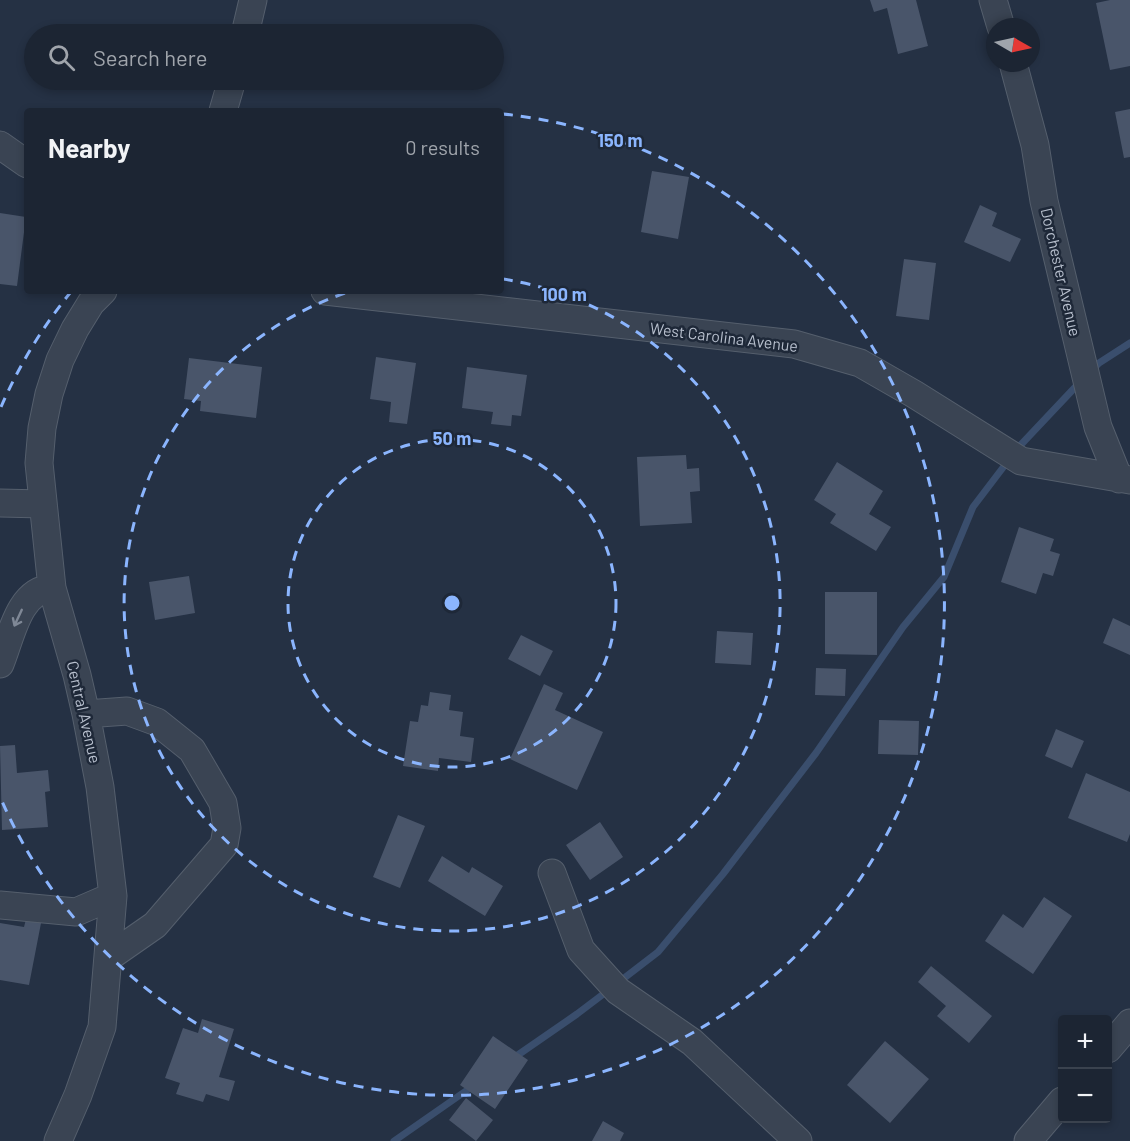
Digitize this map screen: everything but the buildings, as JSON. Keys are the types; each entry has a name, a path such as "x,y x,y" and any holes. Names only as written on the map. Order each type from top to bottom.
{"street":[{"path":"247,24 253,0"},
{"path":"993,0 998,18"},
{"name":"Dorchester Avenue","path":"1015,72 1035,145 1044,201 1098,427 1124,479"},
{"path":"224,108 229,90"},
{"path":"0,145 24,162"},
{"name":"Central Avenue","path":"58,1141 78,1095 102,1027 113,896 100,787 86,714 52,588 39,463 42,428 49,394 60,360 75,329 91,303 100,294"},
{"name":"West Carolina Avenue","path":"352,294 794,344 860,363 1010,454 1124,479"},
{"path":"0,503 43,504"},
{"path":"0,664 15,622 28,598 42,589 52,588"},
{"path":"86,714 127,711 158,723 192,750 223,803 227,828 224,845 155,925 109,957"},
{"path":"552,873 581,950 611,983 692,1042 798,1141"},
{"path":"0,905 76,912 113,896"},
{"path":"1112,1043 1130,1023"},
{"path":"1028,1141 1058,1106"}],"waterway":[{"path":"1091,371 1099,363 1130,343"},
{"path":"1014,452 1081,381"},
{"path":"619,982 658,952 723,874 816,753 903,627 944,577 973,507 1008,461"},
{"path":"512,1059 610,989"},
{"path":"394,1141 473,1086"}]}
